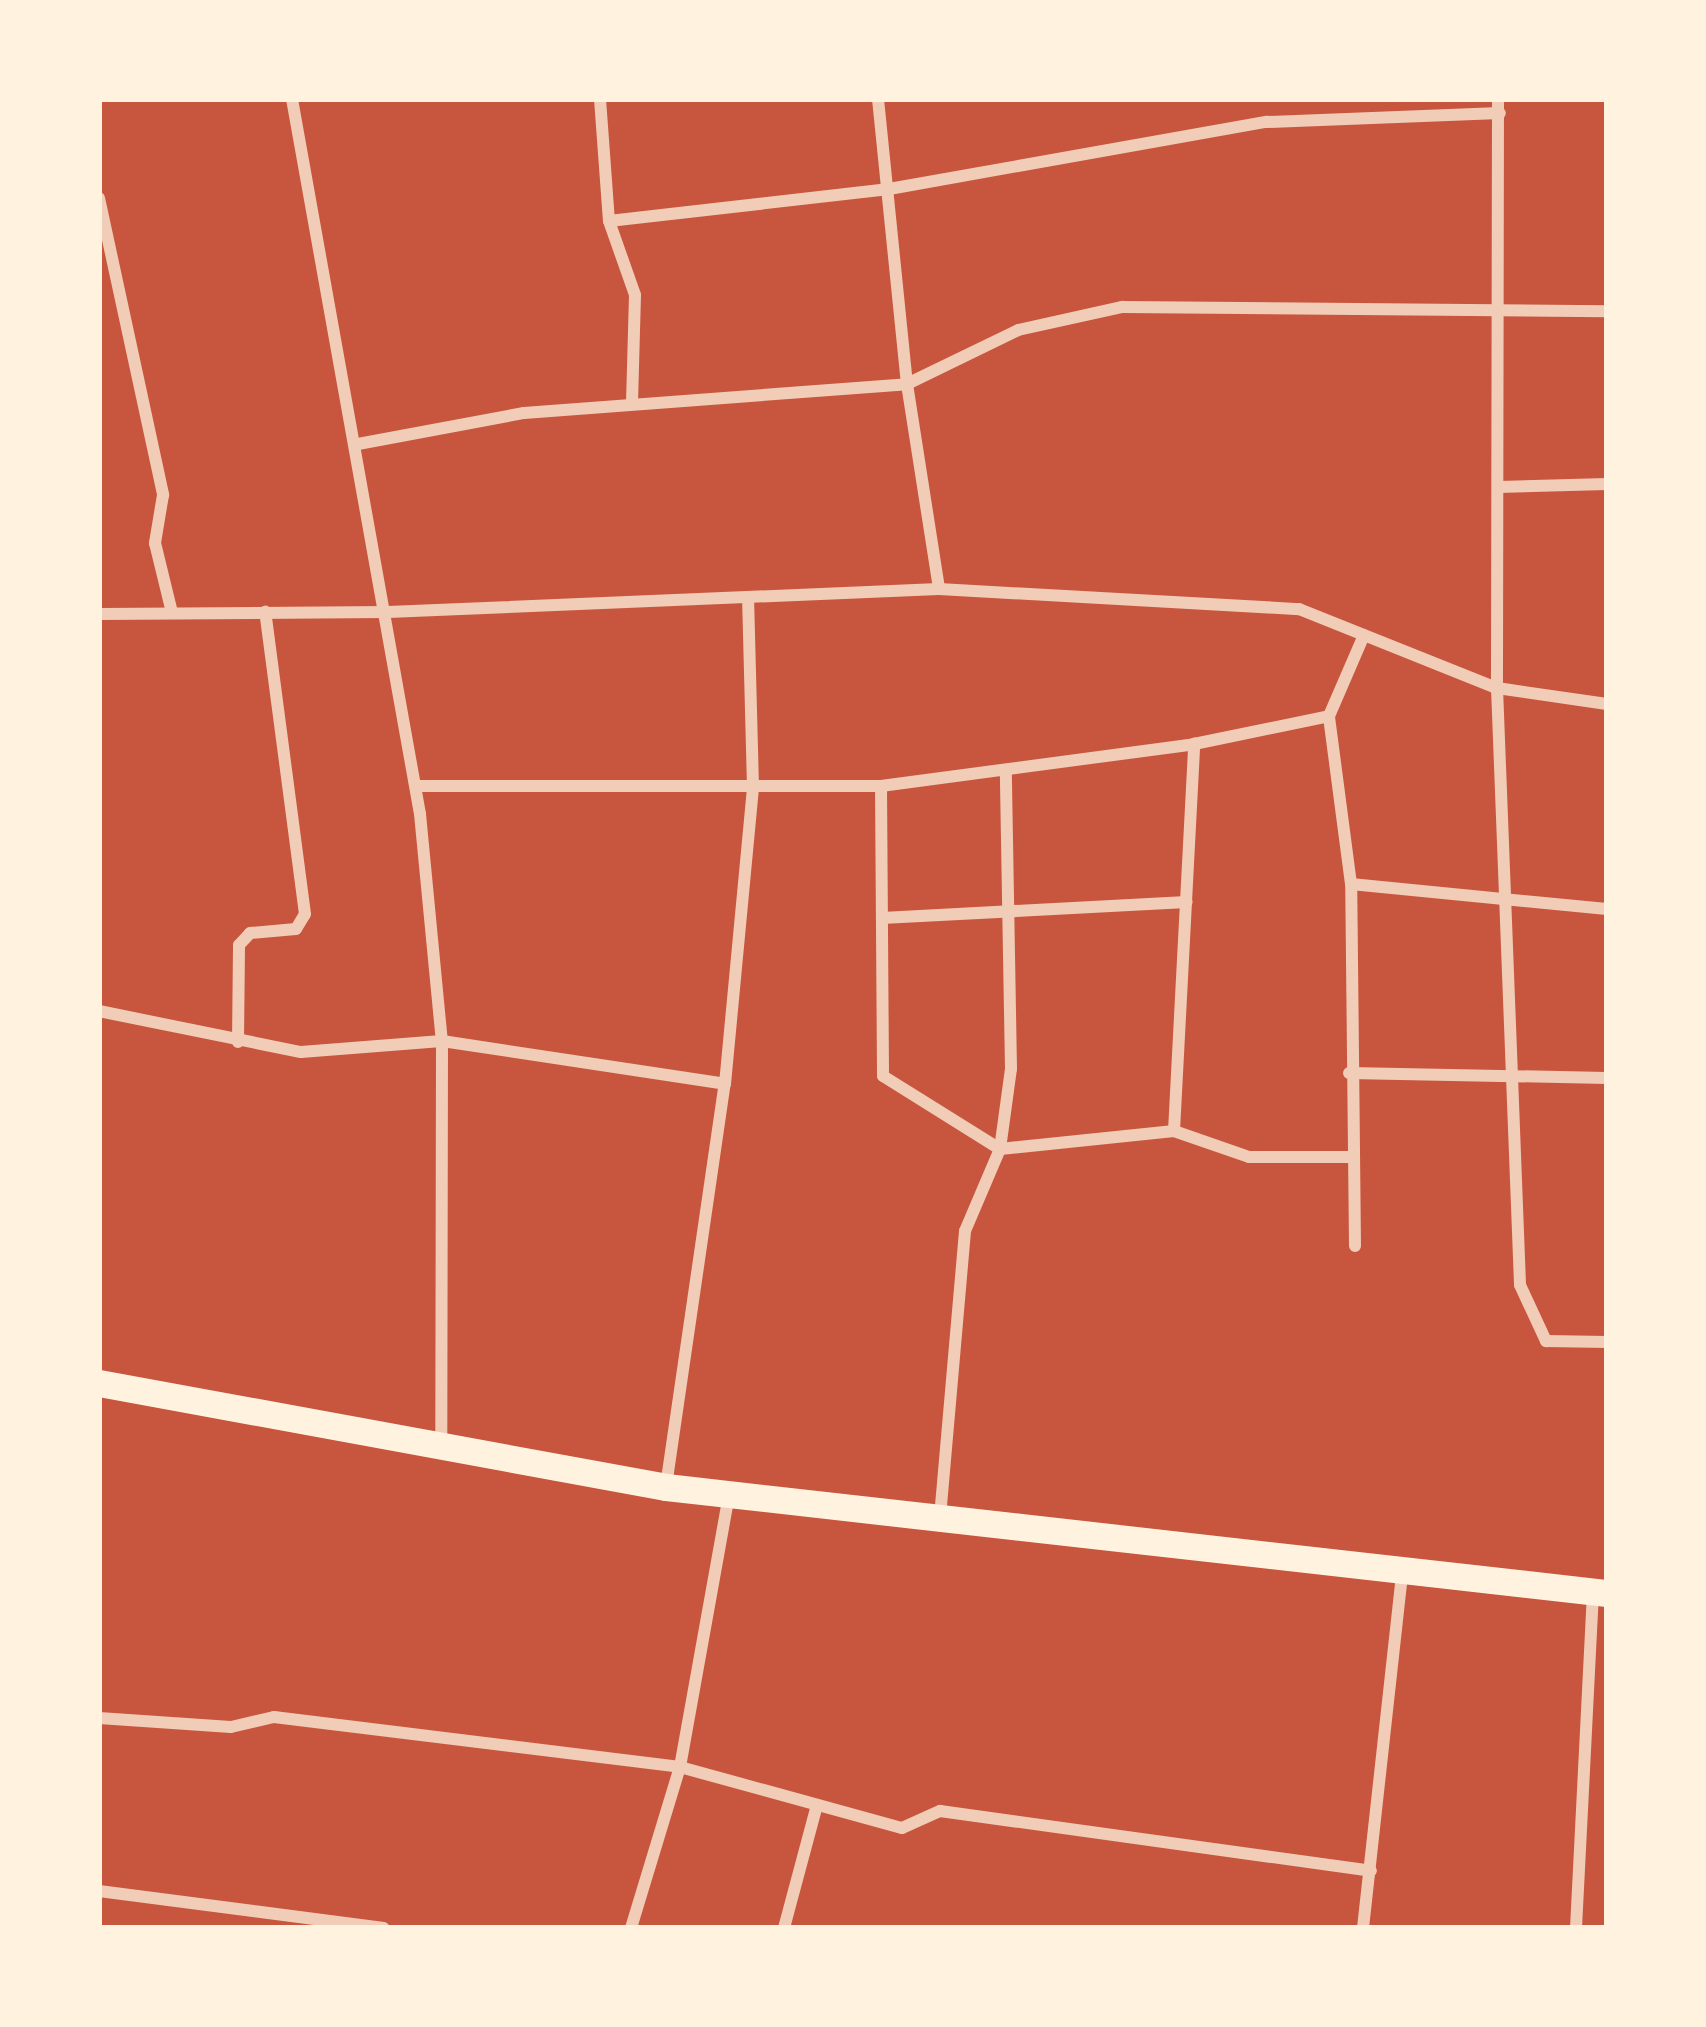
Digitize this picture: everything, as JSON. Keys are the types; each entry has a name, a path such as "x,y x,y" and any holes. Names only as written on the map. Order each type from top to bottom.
{"main road":[{"path":"99,1383 666,1487 1600,1592"}],"street":[{"path":"292,99 358,443 416,786 442,1041 441,1446"},
{"path":"600,99 609,221 635,295 632,404"},
{"path":"878,99 907,384 939,590"},
{"path":"609,221 889,189 1267,122 1499,106 1497,688 1520,1285 1546,1341 1607,1342"},
{"path":"100,206 163,495 155,543 172,613"},
{"path":"358,443 524,413 907,384 1018,330 1122,307 1499,305 1607,311"},
{"path":"1498,487 1607,484"},
{"path":"99,614 388,612 939,590 1299,609 1497,688 1607,704"},
{"path":"666,1487 725,1084 753,787 748,597"},
{"path":"238,1042 239,945 250,933 296,928 304,914 265,612"},
{"path":"1355,1246 1349,1073 1351,884 1329,716 1364,635"},
{"path":"416,786 881,786 1194,744 1329,716"},
{"path":"1174,1131 1194,744"},
{"path":"940,1518 965,1231 1000,1149 1011,1069 1006,771"},
{"path":"881,786 883,1076 1000,1149 1174,1131 1250,1156 1352,1156"},
{"path":"1351,884 1506,904 1607,909"},
{"path":"882,918 1186,902"},
{"path":"99,1011 301,1052 442,1041 725,1084"},
{"path":"1349,1073 1513,1070 1607,1078"},
{"path":"631,1928 680,1767 730,1494"},
{"path":"1363,1928 1402,1570"},
{"path":"1576,1928 1600,1592"},
{"path":"99,1718 231,1726 274,1717 680,1767 902,1828 940,1811 1371,1871"},
{"path":"784,1928 817,1805"},
{"path":"99,1891 384,1928"}]}
